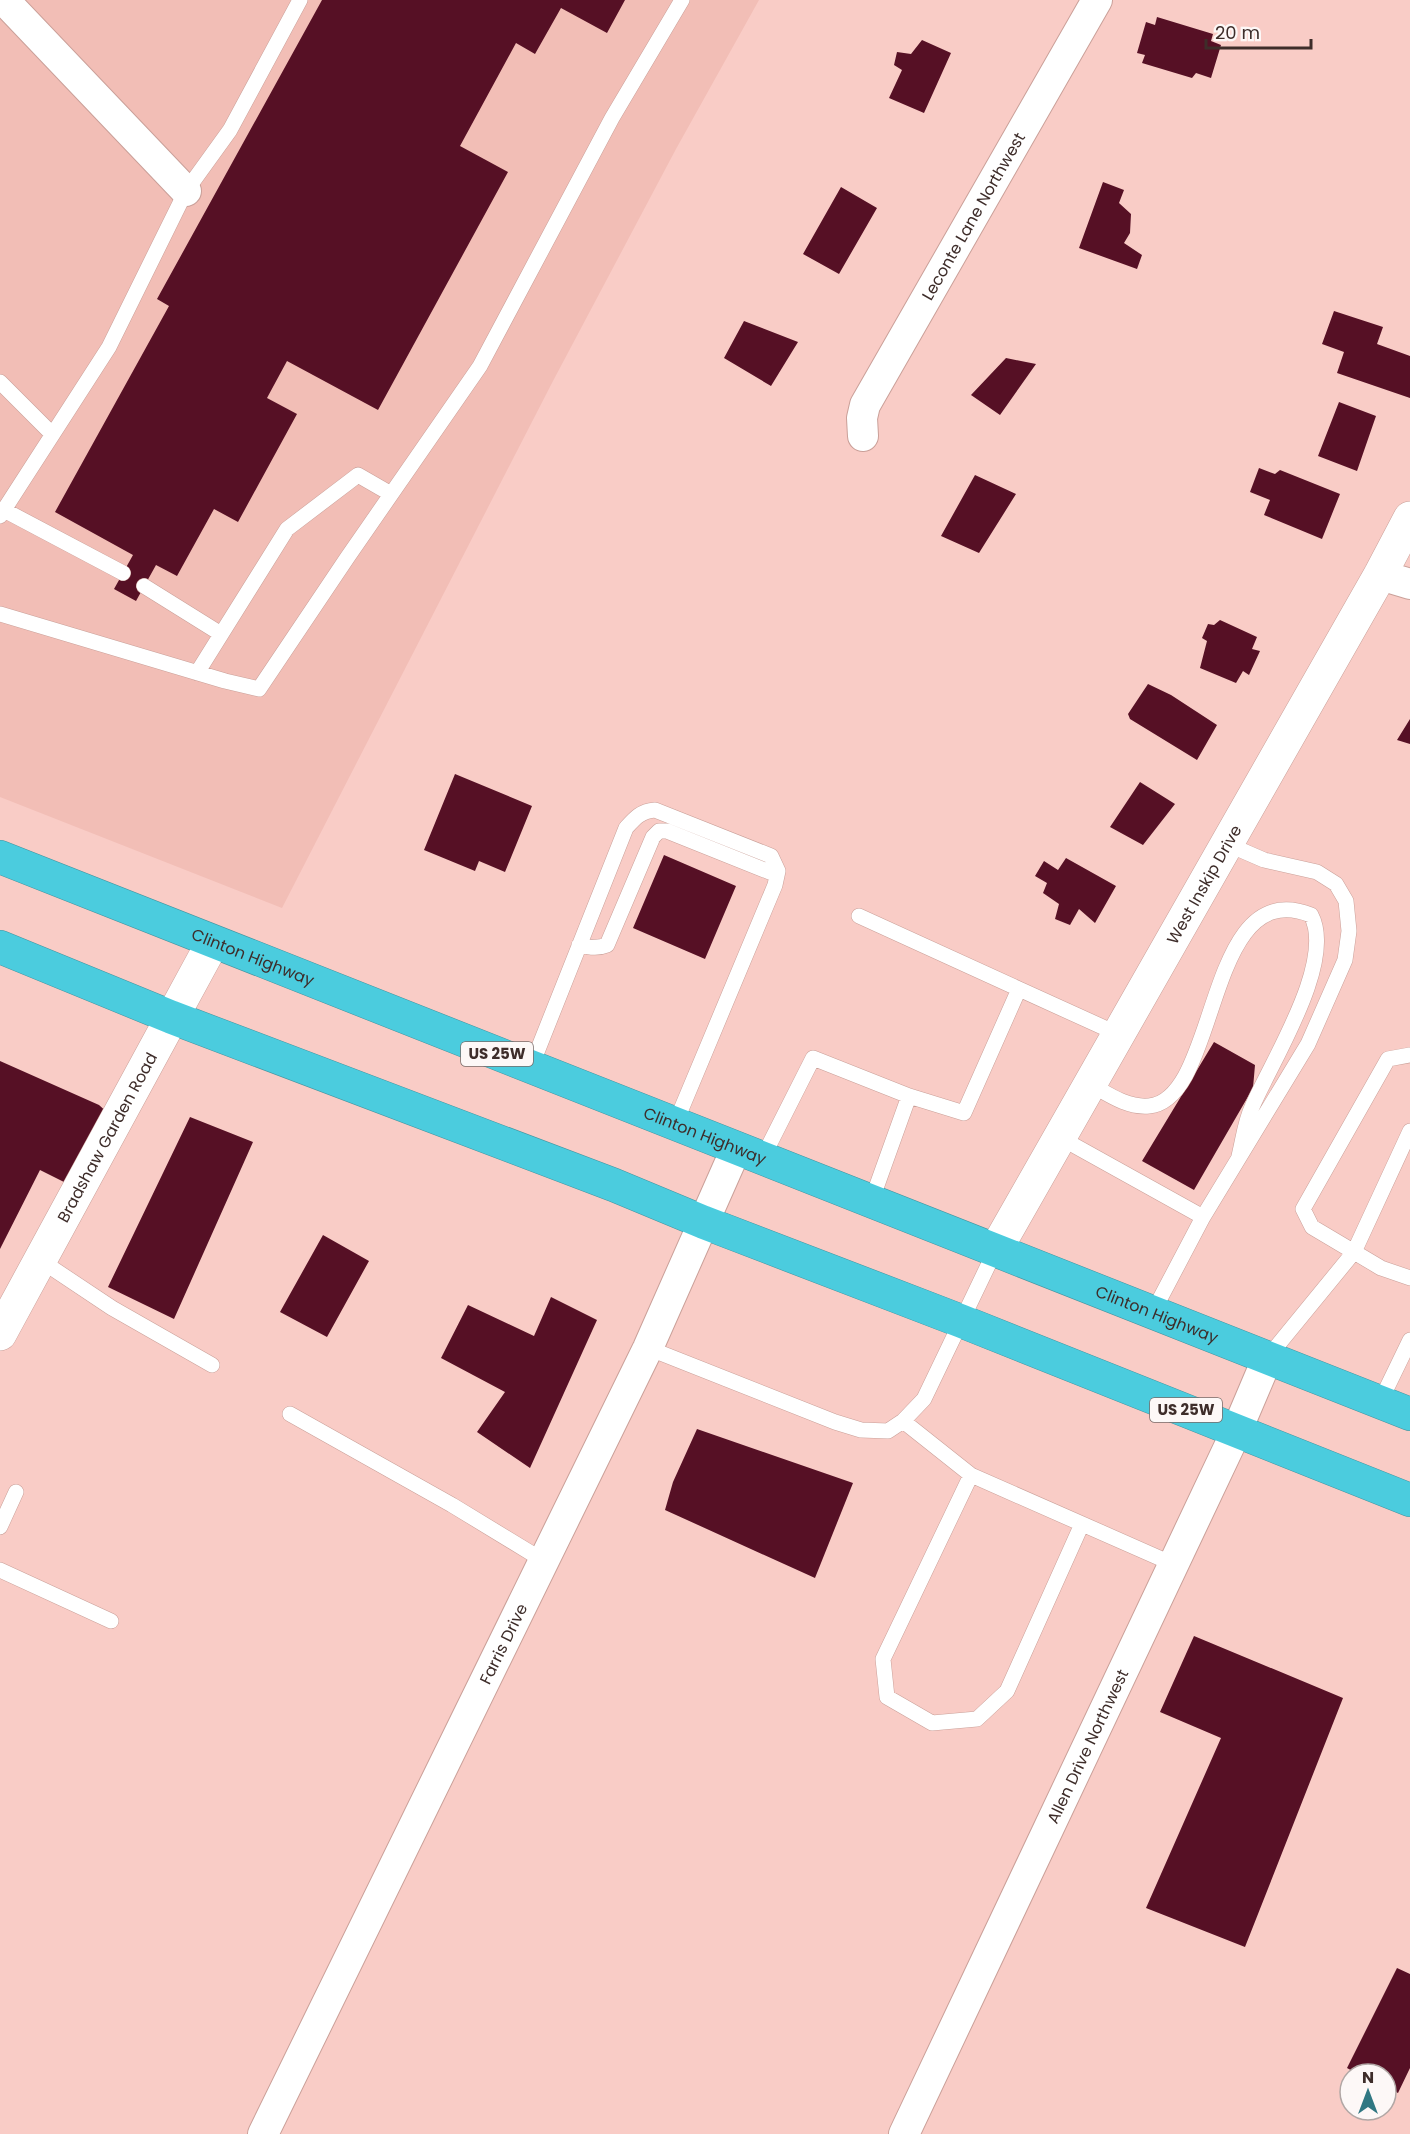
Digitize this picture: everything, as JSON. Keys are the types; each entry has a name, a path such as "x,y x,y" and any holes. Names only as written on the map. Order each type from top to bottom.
{"highway":[{"name":"Clinton Highway","path":"0,857 1395,1408"},
{"name":"US 25W","path":"0,947 171,1017 614,1185 1410,1500"}],"street":[{"path":"4,0 186,191"},
{"name":"Leconte Lane Northwest","path":"862,436 862,418 866,405 1097,0"},
{"name":"West Inskip Drive","path":"994,1251 1227,844 1395,580 1410,518"},
{"name":"Bradshaw Garden Road","path":"0,1334 213,942"},
{"name":"Farris Drive","path":"263,2134 648,1348 704,1222 749,1154"},
{"name":"Allen Drive Northwest","path":"904,2134 1237,1430 1268,1357"}],"lane":[{"path":"123,573 2,513 109,347 186,191 230,130 300,0"},
{"path":"0,614 196,673 259,689 480,366 612,118 682,0"},
{"path":"0,382 52,434"},
{"path":"196,673 287,529 358,475 391,494"},
{"path":"144,586 221,634"},
{"path":"531,1067 626,828 635,817 645,811 655,810 771,856 775,862 777,875 775,885 675,1124"},
{"path":"579,945 600,948 607,945 653,837 659,831 667,831 777,875"},
{"path":"1153,1312 1203,1216 1308,1044 1345,960 1348,931 1346,901 1336,884 1317,872 1264,860 1227,844"},
{"path":"1090,1084 1119,1100 1138,1105 1150,1106 1163,1102 1175,1092 1184,1077 1198,1047 1219,984 1242,938 1254,922 1268,913 1283,909 1297,909 1311,915 1317,925 1318,943 1308,985 1295,1021 1250,1110 1239,1156"},
{"path":"859,916 1118,1034"},
{"path":"749,1154 813,1058 909,1096 964,1113 1019,989"},
{"path":"1410,1055 1388,1059 1303,1209 1312,1227 1381,1268 1410,1278"},
{"path":"871,1202 909,1096"},
{"path":"1268,1357 1354,1252 1410,1131"},
{"path":"1059,1137 1203,1216"},
{"path":"648,1348 835,1422 861,1430 888,1431 903,1421 924,1400 994,1251"},
{"path":"40,1260 112,1308 212,1365"},
{"path":"1395,1408 1410,1340"},
{"path":"290,1414 452,1505 544,1561"},
{"path":"903,1421 971,1475 1173,1564"},
{"path":"971,1475 883,1659 887,1697 932,1723 977,1719 1007,1691 1082,1524"},
{"path":"0,1527 16,1492"},
{"path":"0,1569 111,1621"}],"shaded area":[{"path":"0,0 759,0 676,149 553,381 282,908 0,797"}],"building":[{"path":"322,0 625,0 607,33 561,8 535,54 516,43 460,146 508,172 378,410 287,361 267,398 297,414 238,522 214,509 177,576 156,565 136,601 114,589 133,555 55,512 169,306 157,299"},
{"path":"1157,17 1213,34 1211,41 1221,45 1211,78 1196,73 1192,78 1142,63 1145,55 1137,53 1146,22 1155,25"},
{"path":"922,40 951,53 924,113 889,98 902,70 894,65 897,52 911,54"},
{"path":"1103,182 1124,190 1119,203 1131,214 1130,233 1124,243 1142,255 1137,269 1079,248"},
{"path":"841,187 877,208 839,274 803,254"},
{"path":"1334,311 1383,327 1377,344 1410,356 1410,398 1337,373 1344,352 1322,344"},
{"path":"744,321 798,342 771,386 724,358"},
{"path":"1006,358 1036,364 1000,415 971,395"},
{"path":"1339,402 1376,416 1357,471 1318,456"},
{"path":"1259,468 1275,474 1280,470 1340,494 1322,539 1264,515 1270,500 1250,492"},
{"path":"975,475 1016,494 979,553 941,536"},
{"path":"1220,620 1257,637 1252,649 1260,651 1249,675 1243,671 1236,683 1200,668 1207,641 1202,638 1208,624 1214,625"},
{"path":"1148,684 1171,695 1217,725 1197,760 1130,719 1128,714"},
{"path":"1410,719 1410,744 1397,740"},
{"path":"455,774 532,806 505,872 479,861 475,871 424,850"},
{"path":"1140,782 1175,804 1143,845 1110,827"},
{"path":"664,855 736,886 705,959 633,928"},
{"path":"1066,858 1116,886 1095,923 1079,909 1070,925 1055,919 1059,904 1043,893 1047,883 1035,876 1044,861 1058,870"},
{"path":"1214,1042 1255,1065 1253,1088 1194,1190 1142,1161"},
{"path":"0,1061 99,1105 109,1114 66,1183 40,1170 0,1249"},
{"path":"190,1117 253,1142 174,1319 108,1287"},
{"path":"323,1235 369,1261 327,1337 280,1312"},
{"path":"551,1297 597,1320 530,1468 477,1432 505,1392 441,1358 468,1305 534,1336"},
{"path":"697,1429 853,1483 815,1578 665,1510 673,1482"},
{"path":"1194,1636 1343,1698 1245,1947 1146,1908 1221,1738 1160,1712"},
{"path":"1397,1968 1410,1974 1410,2068 1398,2093 1398,2062 1350,2062"}]}
